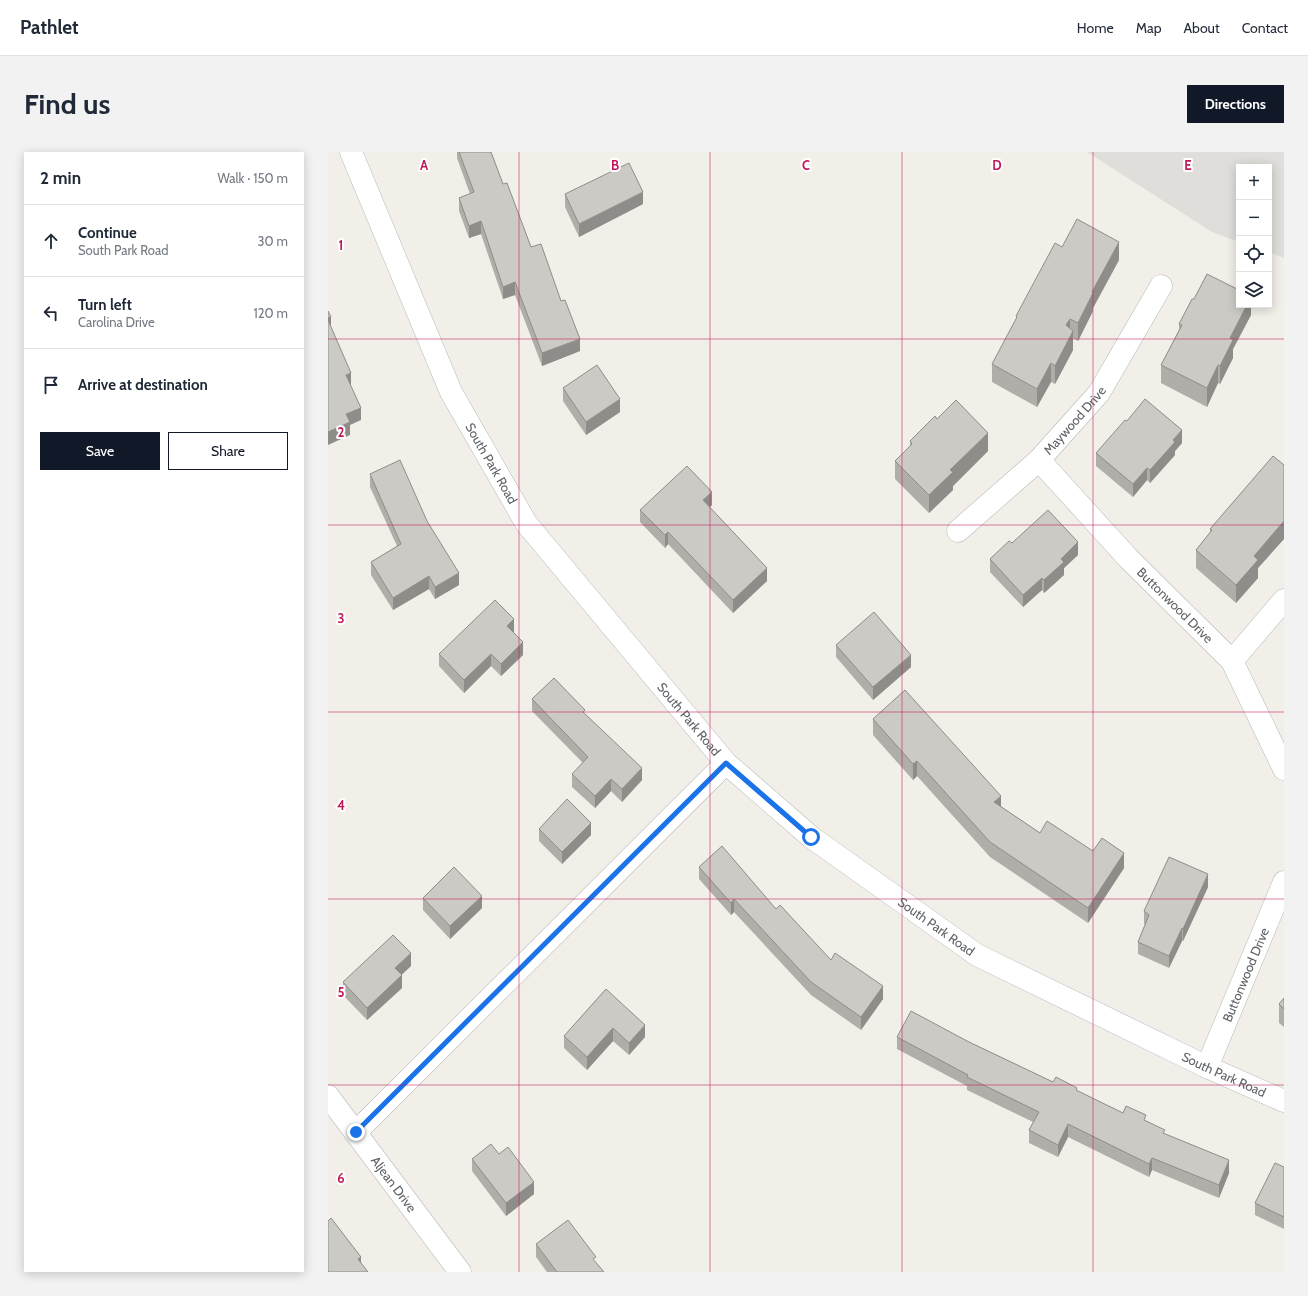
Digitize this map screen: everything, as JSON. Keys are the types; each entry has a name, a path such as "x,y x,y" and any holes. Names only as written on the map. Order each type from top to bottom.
{"street":[{"name":"South Park Road","path":"351,152 451,392 526,523 726,763 811,837 977,955 1207,1067 1284,1101"},
{"name":"Maywood Drive","path":"958,531 1039,460 1099,393 1161,286"},
{"name":"Buttonwood Drive","path":"1039,460 1128,558 1232,662 1284,768"},
{"path":"1232,662 1284,600"},
{"path":"356,1132 726,763"},
{"name":"Buttonwood Drive","path":"1207,1067 1284,882"},
{"name":"Aljean Drive","path":"328,1096 460,1272"}],"shaded area":[{"path":"1087,152 1284,152 1284,258 1272,253 1272,164 1236,164 1236,241 1212,232"}],"building":[{"path":"459,152 491,152 503,184 507,183 531,247 541,244 561,301 565,300 580,339 542,353 515,282 503,287 481,221 469,226 459,198 474,192"},
{"path":"629,163 643,192 579,224 565,194"},
{"path":"1077,219 1119,242 1092,292 1093,293 1078,323 1070,319 1066,325 1073,331 1055,366 1051,363 1037,389 992,364 1055,243 1062,247"},
{"path":"1207,274 1236,288 1236,308 1245,308 1230,338 1233,340 1220,366 1218,365 1207,388 1161,365 1182,325 1179,324 1192,299 1194,299"},
{"path":"328,311 331,317 328,318"},
{"path":"328,320 351,373 346,375 361,408 346,414 350,422 328,432"},
{"path":"597,365 620,399 586,422 563,388"},
{"path":"1145,399 1182,430 1173,440 1175,442 1150,470 1147,468 1133,484 1096,453 1125,420 1127,421"},
{"path":"956,400 988,433 950,470 953,472 929,495 895,461 912,444 910,441 935,416 937,419"},
{"path":"1273,456 1284,465 1284,521 1254,556 1258,560 1236,585 1196,550 1212,530 1210,529"},
{"path":"400,460 427,521 459,573 435,587 429,576 393,598 371,562 401,544 370,474"},
{"path":"687,466 712,492 703,500 767,568 733,600 668,532 665,535 640,510"},
{"path":"1048,510 1078,542 1061,559 1064,562 1044,580 1042,578 1023,595 990,559 1009,541 1012,543"},
{"path":"495,600 514,619 507,626 523,642 501,664 491,654 464,680 439,654"},
{"path":"874,612 911,655 873,687 836,645"},
{"path":"554,678 585,710 583,712 642,768 622,789 611,779 595,796 572,774 588,757 532,699"},
{"path":"905,690 1001,796 994,802 1040,833 1047,821 1093,851 1102,838 1124,853 1088,908 990,842 917,761 913,764 873,719"},
{"path":"567,799 591,823 562,852 539,829"},
{"path":"722,846 776,909 780,905 831,960 835,953 883,986 861,1017 811,982 734,899 731,903 699,867"},
{"path":"1169,857 1208,874 1169,956 1138,942 1149,915 1144,911"},
{"path":"454,867 482,896 450,926 423,898"},
{"path":"393,935 411,953 395,968 402,975 367,1008 343,982"},
{"path":"606,989 645,1025 629,1043 613,1028 587,1057 564,1036"},
{"path":"1284,998 1284,1009 1279,1004"},
{"path":"911,1011 969,1042 1053,1082 1056,1077 1077,1088 1076,1090 1123,1113 1126,1106 1146,1115 1144,1120 1165,1130 1163,1133 1229,1160 1219,1185 1152,1158 1149,1164 1068,1124 1058,1145 1029,1130 1039,1112 967,1077 968,1075 897,1037"},
{"path":"491,1144 499,1154 508,1147 534,1182 506,1203 472,1159"},
{"path":"1275,1163 1284,1167 1284,1217 1255,1203"},
{"path":"331,1218 361,1257 358,1259 368,1272 328,1272 328,1221"},
{"path":"568,1220 596,1257 593,1259 604,1272 557,1272 536,1244"}],"route":[{"path":"356,1132 726,763 811,837"}]}
